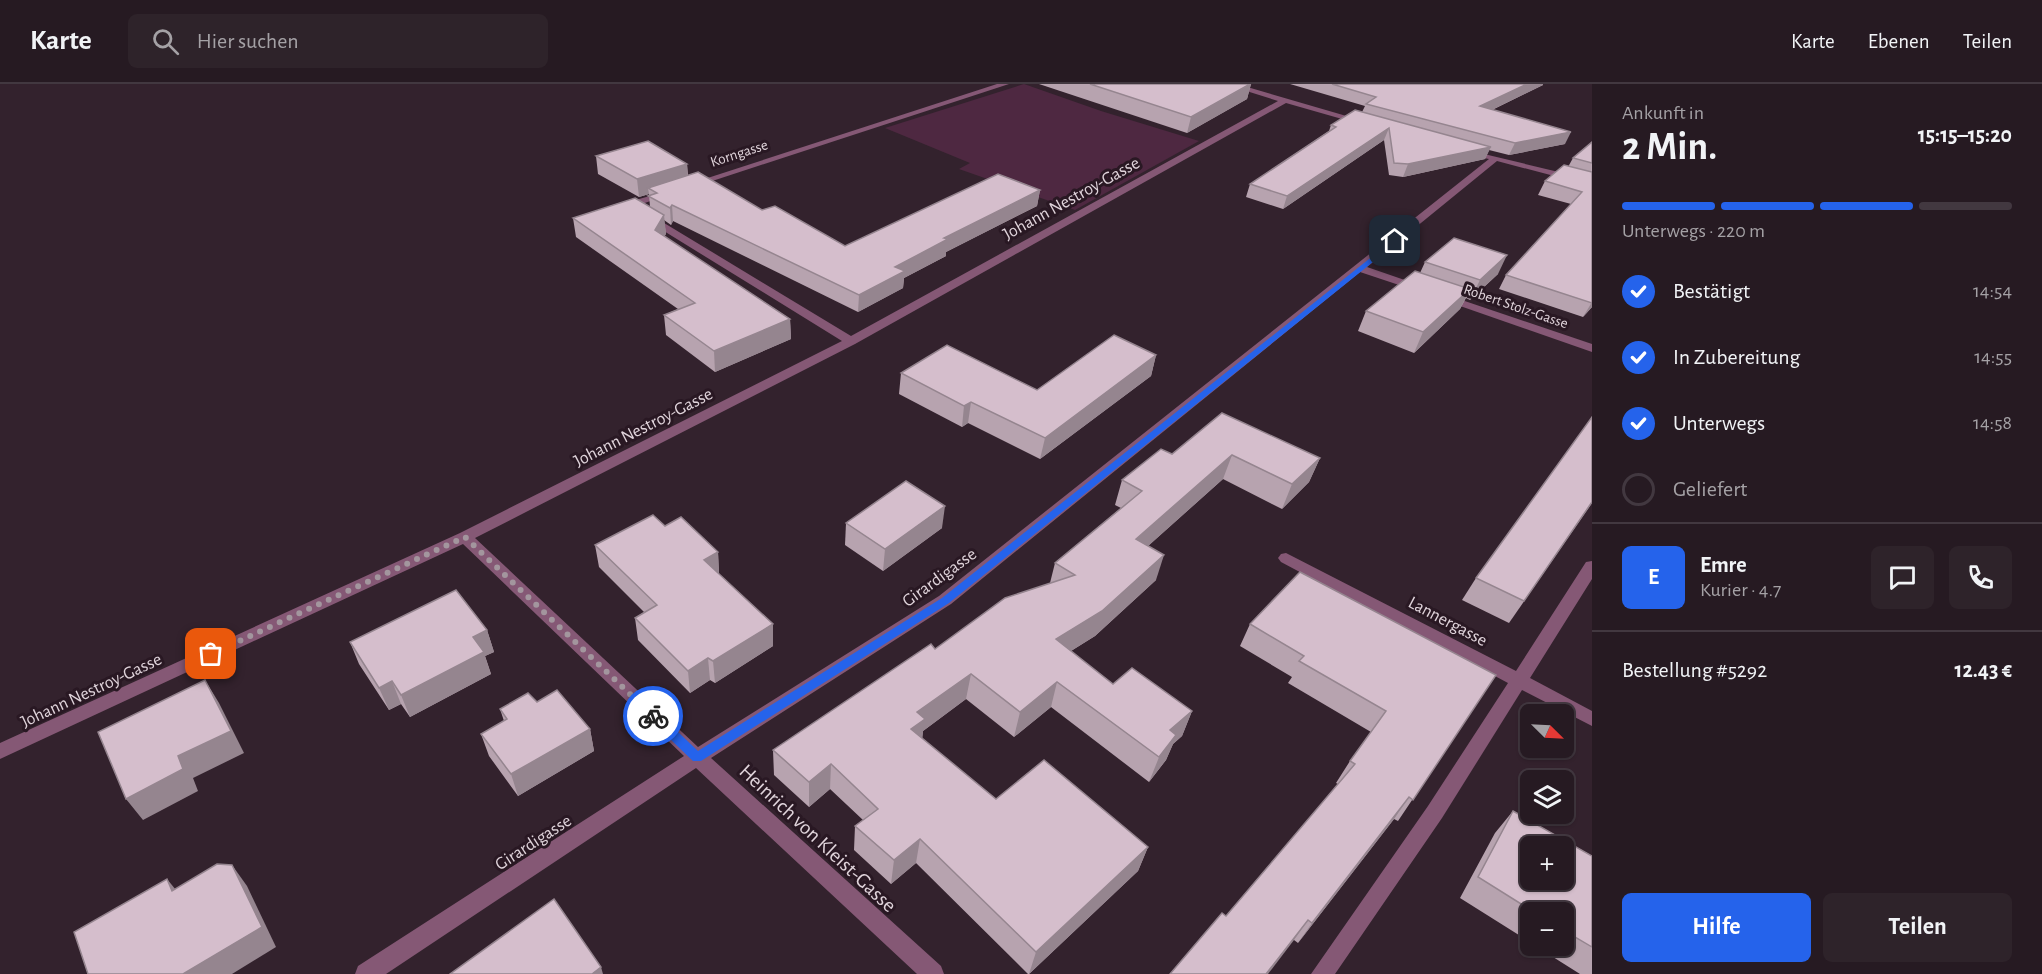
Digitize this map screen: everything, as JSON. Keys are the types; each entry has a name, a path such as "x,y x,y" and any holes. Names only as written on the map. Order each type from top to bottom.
{"street":[{"name":"Korngasse","path":"686,187 1005,84"},
{"path":"1228,84 1374,125"},
{"name":"Johann Nestroy-Gasse","path":"0,752 465,537 851,341 1285,100"},
{"path":"1474,152 1592,183"},
{"name":"Girardigasse","path":"366,974 697,757 945,600 1361,269 1496,158"},
{"path":"674,190 628,205 851,341"},
{"name":"Robert Stolz-Gasse","path":"1361,269 1592,348"},
{"name":"Heinrich von Kleist-Gasse","path":"465,537 697,757 933,974"},
{"name":"Lannergasse","path":"1286,558 1592,719"},
{"path":"1322,974 1435,812 1592,566"}],"shaded area":[{"path":"1024,84 1101,111 1199,141 1075,210 959,169 970,163 885,128"}],"building":[{"path":"1090,84 1250,84 1191,117"},
{"path":"1332,84 1527,84 1480,106 1571,132 1515,143 1366,104 1376,97"},
{"path":"1355,110 1491,147 1408,164 1394,163 1389,128 1287,196 1250,184 1336,127 1331,125"},
{"path":"648,141 687,164 637,179 596,156"},
{"path":"1592,142 1592,163 1573,158"},
{"path":"1564,165 1592,172 1592,303 1506,275 1582,192 1545,181"},
{"path":"698,172 762,210 775,206 845,246 998,174 1040,190 944,238 948,239 895,267 905,271 859,295 672,205 670,208 648,196 657,193 648,188"},
{"path":"635,198 664,215 655,230 790,319 714,351 664,315 695,303 573,218"},
{"path":"1454,238 1507,255 1480,280 1425,262"},
{"path":"1415,271 1470,289 1423,332 1366,311"},
{"path":"1114,335 1156,355 1045,438 971,402 964,406 901,373 947,345 1037,390"},
{"path":"1222,413 1320,458 1292,484 1232,455 1136,539 1164,555 1102,611 1056,639 1113,684 1132,668 1192,711 1170,730 1176,735 1159,757 1057,682 1020,712 971,674 917,712 925,719 911,729 996,799 1044,760 1148,847 1036,952 920,839 894,860 855,826 878,809 831,764 809,782 773,750 931,644 935,649 1005,598 1075,575 1055,563 1142,491 1122,480 1161,449 1172,454"},
{"path":"1592,417 1592,502 1524,601 1476,578"},
{"path":"906,481 945,506 885,549 846,523"},
{"path":"653,515 665,526 681,517 718,552 704,560 773,624 713,661 708,658 688,671 635,618 657,605 595,545"},
{"path":"1300,572 1496,675 1413,800 1409,797 1312,923 1308,920 1266,974 1170,974 1222,913 1226,916 1355,764 1350,761 1386,711 1299,661 1304,656 1250,624"},
{"path":"456,590 487,630 473,637 484,652 401,695 392,681 379,688 350,642"},
{"path":"205,680 231,731 178,756 183,769 126,799 98,732"},
{"path":"557,690 590,729 511,774 481,734 507,719 500,709 528,693 537,702"},
{"path":"1513,811 1520,815 1520,824 1536,824 1557,836 1520,836 1520,890 1574,890 1574,846 1592,856 1592,947 1574,936 1574,902 1520,903 1478,877"},
{"path":"217,864 232,865 262,927 183,974 88,974 74,932 167,879 172,891"},
{"path":"554,899 601,967 592,974 450,974"}],"way so far":[{"path":"211,654 465,537 653,716"}],"route":[{"path":"653,716 697,757 945,600 1395,241"}]}
